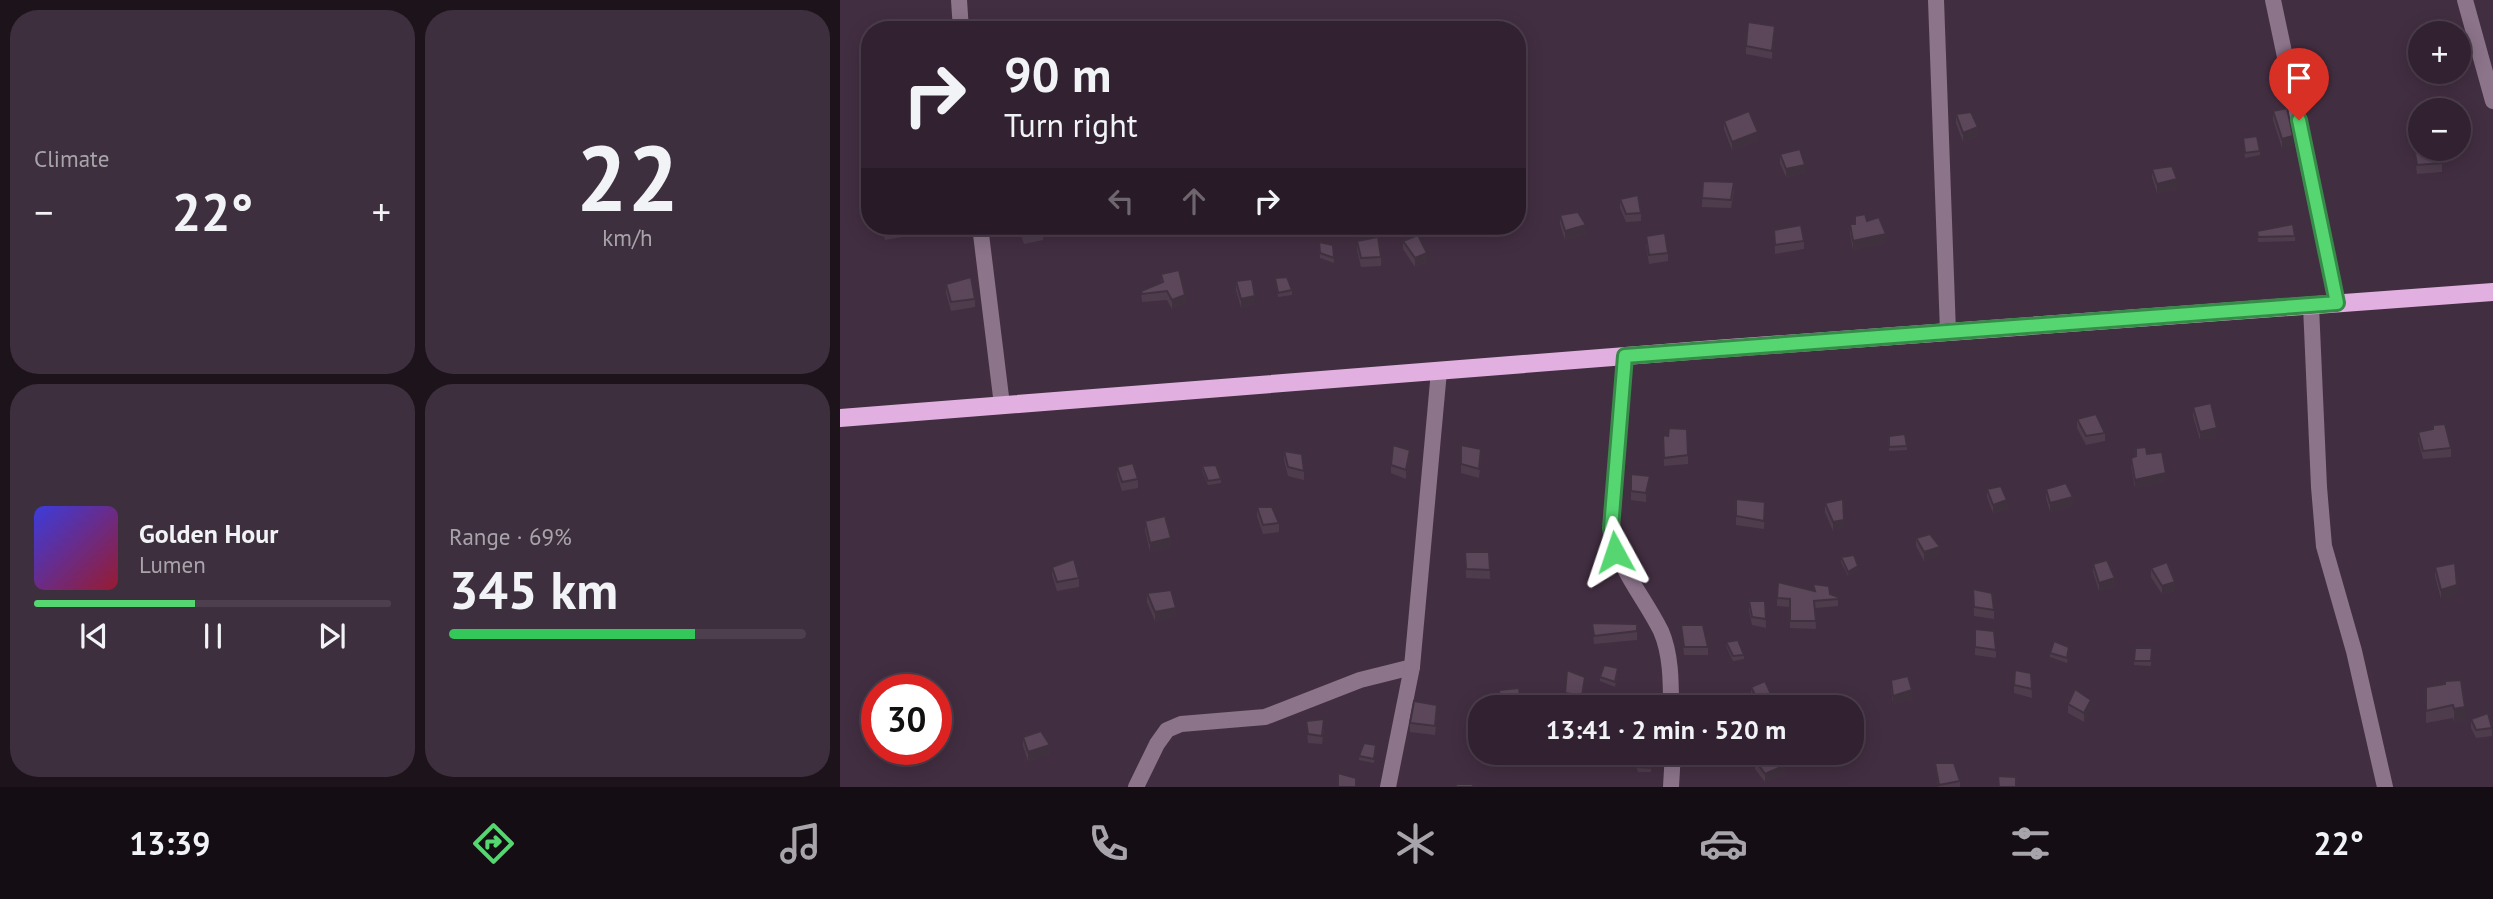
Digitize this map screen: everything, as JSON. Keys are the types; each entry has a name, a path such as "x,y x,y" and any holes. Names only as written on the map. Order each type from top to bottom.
{"main road":[{"path":"840,418 1625,356 2493,292"}],"street":[{"path":"959,0 960,21"},
{"path":"1936,0 1948,332"},
{"path":"2273,0 2337,303"},
{"path":"2465,0 2493,102"},
{"path":"981,235 1002,405"},
{"path":"2311,306 2319,487 2325,546 2354,651 2385,787"},
{"path":"1625,356 1611,528 1615,552 1661,632 1667,651 1670,695"},
{"path":"1388,787 1412,667 1439,371"},
{"path":"1136,787 1167,730 1181,724 1265,717 1360,680 1412,667"},
{"path":"1671,787 1672,765"}],"building":[{"path":"1748,22 1775,26 1772,51 1746,46"},
{"path":"2287,108 2293,136 2282,139 2273,111"},
{"path":"1749,111 1758,132 1732,142 1724,121"},
{"path":"1971,112 1978,127 1963,133 1956,114"},
{"path":"2257,136 2260,151 2245,153 2243,138"},
{"path":"1800,149 1805,165 1786,169 1780,154"},
{"path":"2416,161 2442,161 2442,163 2417,165"},
{"path":"2172,166 2177,179 2157,184 2152,169"},
{"path":"1703,181 1734,182 1731,200 1702,198"},
{"path":"1638,195 1641,213 1626,214 1620,199"},
{"path":"1578,212 1586,225 1565,231 1560,215"},
{"path":"1865,214 1867,221 1879,217 1886,234 1853,241 1850,224 1855,224 1855,216"},
{"path":"2293,224 2295,236 2258,237 2257,231"},
{"path":"1801,225 1804,241 1775,245 1774,230"},
{"path":"1665,233 1668,253 1649,255 1646,236"},
{"path":"1418,235 1427,253 1415,258 1403,241"},
{"path":"1378,237 1381,257 1361,258 1357,241"},
{"path":"1319,242 1333,245 1334,258 1320,253"},
{"path":"1179,270 1185,295 1172,300 1167,291 1142,294 1141,291 1163,282 1161,274"},
{"path":"971,277 975,299 951,302 946,284"},
{"path":"1287,277 1292,290 1278,293 1275,278"},
{"path":"1252,279 1255,296 1241,299 1236,281"},
{"path":"2211,403 2217,428 2200,432 2193,407"},
{"path":"2096,414 2105,433 2086,436 2077,419"},
{"path":"2445,424 2451,448 2423,451 2418,432 2433,429 2433,425"},
{"path":"1669,428 1687,429 1688,455 1664,458 1663,435 1668,436"},
{"path":"1905,434 1907,446 1889,447 1889,436"},
{"path":"1393,445 1410,450 1406,470 1391,465"},
{"path":"1461,445 1481,449 1479,469 1461,464"},
{"path":"2146,447 2147,454 2162,452 2166,473 2135,480 2131,458 2136,456 2136,448"},
{"path":"1284,451 1302,454 1304,471 1288,467"},
{"path":"1133,463 1138,479 1122,482 1117,467"},
{"path":"1216,465 1221,479 1208,481 1202,466"},
{"path":"1631,474 1650,476 1646,493 1631,491"},
{"path":"2066,483 2073,497 2050,503 2046,489"},
{"path":"2001,486 2007,500 1993,505 1987,489"},
{"path":"1736,499 1765,502 1764,521 1736,516"},
{"path":"1843,499 1844,520 1833,522 1825,503"},
{"path":"1257,507 1272,507 1279,523 1263,525"},
{"path":"1165,516 1171,538 1150,543 1145,521"},
{"path":"1930,534 1940,547 1924,552 1916,538"},
{"path":"1465,552 1489,552 1490,570 1466,569"},
{"path":"1854,555 1858,566 1848,572 1841,557"},
{"path":"1074,559 1079,578 1057,582 1052,567"},
{"path":"2107,560 2115,578 2099,583 2093,564"},
{"path":"2167,562 2175,582 2162,586 2151,568"},
{"path":"2455,563 2457,585 2441,590 2435,567"},
{"path":"1778,582 1815,591 1813,584 1829,586 1830,594 1838,599 1814,601 1816,621 1790,621 1790,599 1777,598"},
{"path":"1973,589 1992,593 1994,610 1974,607"},
{"path":"1171,590 1176,608 1155,612 1147,593"},
{"path":"1749,601 1765,601 1766,619 1752,617"},
{"path":"1592,623 1637,624 1637,631 1594,636"},
{"path":"1681,625 1703,625 1708,647 1684,647"},
{"path":"1975,629 1994,631 1996,650 1975,647"},
{"path":"1738,640 1744,655 1733,656 1726,642"},
{"path":"2054,641 2069,647 2067,658 2050,653"},
{"path":"2135,648 2152,648 2151,661 2134,661"},
{"path":"1604,665 1618,668 1615,682 1600,677"},
{"path":"1567,670 1585,677 1582,695 1565,693"},
{"path":"2015,670 2031,673 2032,689 2014,685"},
{"path":"1908,676 1912,690 1893,696 1891,680"},
{"path":"2461,680 2465,707 2454,709 2453,705 2426,711 2426,687 2445,684 2445,681"},
{"path":"1765,681 1772,695 1755,695 1751,687"},
{"path":"1519,688 1520,695 1500,695 1499,690"},
{"path":"2075,689 2091,700 2084,713 2068,704"},
{"path":"1414,701 1437,705 1435,726 1410,723"},
{"path":"2488,713 2492,728 2476,730 2471,719"},
{"path":"1324,719 1322,736 1308,734 1306,721"},
{"path":"1041,731 1050,745 1028,752 1023,737"},
{"path":"1364,743 1376,745 1374,759 1359,756"},
{"path":"1935,763 1954,763 1960,781 1939,785"},
{"path":"1637,765 1651,765 1651,768"},
{"path":"1759,765 1785,765 1765,774"},
{"path":"1338,773 1356,778 1356,787 1338,787"},
{"path":"1998,776 2016,777 2016,787 1999,787"},
{"path":"1456,784 1473,784 1473,787 1456,787"}],"route":[{"path":"1615,552 1611,528 1625,356 2337,303 2299,120"}]}
